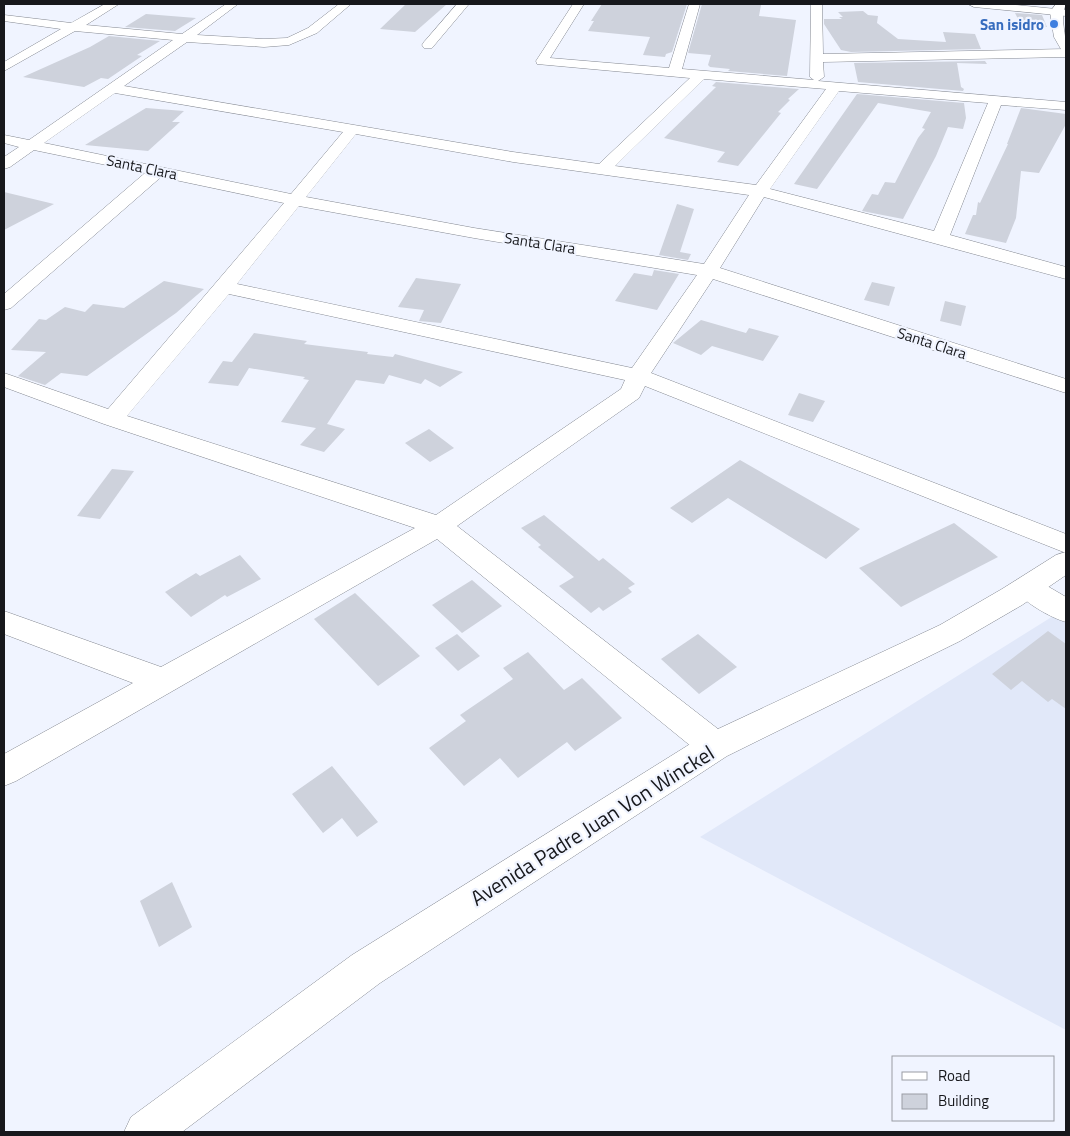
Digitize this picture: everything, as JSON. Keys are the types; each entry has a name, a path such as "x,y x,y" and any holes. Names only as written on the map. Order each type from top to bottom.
{"street":[{"path":"4,67 113,4"},
{"path":"4,164 232,4"},
{"path":"4,18 182,38 278,43 288,41 316,29 346,4"},
{"path":"428,45 463,4"},
{"path":"578,4 542,61 1066,106"},
{"path":"675,71 694,4"},
{"path":"816,4 816,58 827,84"},
{"path":"974,4 1061,9 1060,37 1066,48"},
{"path":"816,58 1066,53"},
{"path":"603,169 701,74"},
{"path":"4,771 439,526 631,393 638,376 709,271 827,84"},
{"path":"112,88 513,157 760,191 1066,273"},
{"path":"940,238 996,100"},
{"path":"112,419 224,287 353,129"},
{"name":"Santa Clara","path":"4,139 295,200 709,271 1066,386"},
{"path":"4,304 159,170"},
{"path":"224,287 638,376 1066,544"},
{"path":"4,380 112,419 439,526 715,746"},
{"name":"Avenida Padre Juan Von Winckel","path":"146,1132 366,969 715,746 950,633 1066,562"},
{"path":"1027,587 1066,611"},
{"path":"4,622 163,681"}],"shaded area":[{"path":"1066,608 1066,1030 700,837"}],"building":[{"path":"406,4 447,4 415,32 380,29"},
{"path":"602,4 687,4 672,52 666,54 665,57 643,55 650,37 588,31 594,21 591,21"},
{"path":"702,4 761,5 759,16 796,20 787,76 728,71 730,69 710,67 708,65 711,55 688,53"},
{"path":"863,11 868,15 878,16 877,23 898,39 946,42 943,32 975,34 981,49 851,52 841,50 824,24 824,19 842,19 839,17 843,17 838,12"},
{"path":"1015,13 1042,15 1047,27 1021,25"},
{"path":"146,14 196,18 175,31 125,27"},
{"path":"109,36 160,41 137,55 142,56 108,79 101,78 84,87 23,77 90,47"},
{"path":"985,61 987,64 957,63 963,91 858,82 854,63"},
{"path":"716,82 799,89 788,99 790,100 778,112 781,113 738,166 717,162 725,152 664,138 716,87 712,86"},
{"path":"857,94 964,103 966,118 963,129 948,127 936,156 903,219 862,211 872,194 878,195 885,182 895,183 918,138 925,129 922,128 931,112 878,103 817,189 794,184"},
{"path":"146,108 184,111 172,122 180,122 148,151 85,145"},
{"path":"1021,108 1066,114 1066,124 1039,173 1021,171 1016,218 1006,243 965,234 973,215 976,215 978,202 980,203 1008,144"},
{"path":"4,192 54,204 4,230"},
{"path":"677,204 694,209 680,252 691,254 688,260 659,255"},
{"path":"654,270 679,274 657,310 615,301 634,273 652,276"},
{"path":"416,278 461,284 441,323 419,321 424,310 398,307"},
{"path":"164,281 204,289 176,313 87,376 61,373 45,385 18,376 46,352 11,350 39,319 46,320 65,307 85,312 93,304 124,308"},
{"path":"872,282 895,287 889,306 864,300"},
{"path":"945,301 966,306 961,326 940,321"},
{"path":"701,320 746,333 749,328 779,336 763,361 712,346 701,355 673,343"},
{"path":"254,333 307,341 304,344 368,352 367,354 393,357 395,354 463,372 440,387 425,379 421,384 389,375 384,384 356,380 327,424 345,429 324,452 300,445 316,428 281,422 309,380 303,379 305,377 249,368 238,386 208,383 223,361 232,362"},
{"path":"799,393 825,401 813,422 788,415"},
{"path":"429,429 454,448 430,462 405,443"},
{"path":"740,460 860,529 826,559 728,498 692,523 670,508"},
{"path":"112,469 134,471 100,519 77,516"},
{"path":"544,515 599,561 603,558 635,584 628,588 632,592 603,611 599,607 591,613 559,586 574,577 538,547 541,545 521,528"},
{"path":"954,523 998,557 901,607 859,568"},
{"path":"240,555 261,579 227,597 225,595 191,617 165,592 196,573 200,576"},
{"path":"472,580 502,606 462,633 432,605"},
{"path":"355,593 420,656 378,686 314,619"},
{"path":"1048,631 1066,644 1066,709 1052,699 1048,702 1022,681 1011,690 992,674"},
{"path":"457,634 480,656 458,671 435,648"},
{"path":"698,634 737,667 699,694 661,659"},
{"path":"528,652 564,690 582,678 622,718 575,751 567,742 518,778 500,758 464,786 429,748 466,721 460,715 513,679 503,668"},
{"path":"332,766 378,822 357,837 342,818 323,833 292,794"},
{"path":"172,882 192,927 159,947 140,901"}],"place":[{"name":"San isidro","path":"1054,24"}]}
